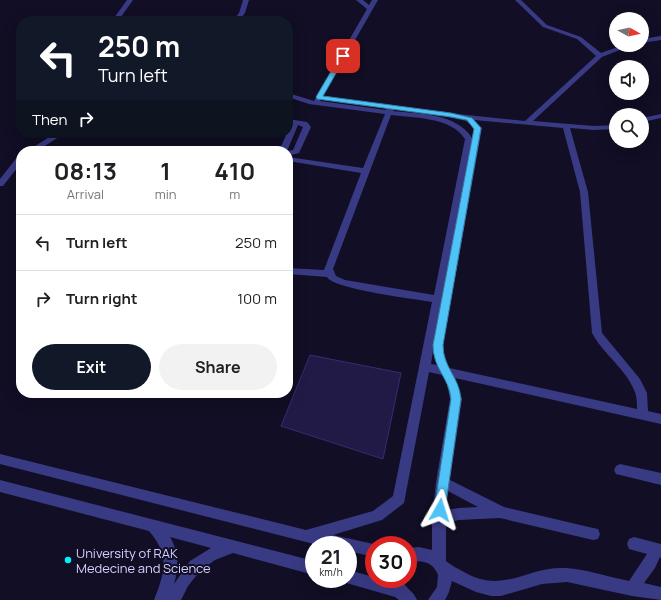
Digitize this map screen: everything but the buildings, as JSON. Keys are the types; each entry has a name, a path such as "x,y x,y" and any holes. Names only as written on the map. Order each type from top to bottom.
{"street":[{"path":"119,16 130,0"},
{"path":"240,16 246,0"},
{"path":"359,0 368,5"},
{"path":"314,99 368,5 375,0"},
{"path":"518,0 545,26 579,38 600,56"},
{"path":"649,40 661,38"},
{"path":"527,123 600,56 611,52"},
{"path":"293,96 390,110 566,126 594,128 609,127"},
{"path":"390,110 329,265 329,274 332,278 343,283 442,300"},
{"path":"390,110 451,123 461,128 469,139 442,300 438,345 438,357 445,372 453,383 456,399 442,482 439,518 440,564 446,579 445,588 440,596 435,600"},
{"path":"451,115 469,119 478,128"},
{"path":"649,119 661,116"},
{"path":"478,128 496,120"},
{"path":"293,122 304,124 307,128 296,151 293,152"},
{"path":"293,129 296,122"},
{"path":"566,126 584,192 597,332 602,344 632,376 641,391 643,415"},
{"path":"0,459 306,536 378,516 399,499 425,367 442,300 478,128"},
{"path":"39,146 53,138"},
{"path":"293,160 366,171"},
{"path":"0,184 16,164"},
{"path":"293,271 329,274"},
{"path":"425,367 661,418"},
{"path":"620,470 661,479"},
{"path":"442,482 502,513"},
{"path":"0,486 232,548 305,566"},
{"path":"439,518 480,512 502,513 593,534"},
{"path":"152,526 164,539 171,556 170,577 161,600"},
{"path":"632,589 659,550 634,544"},
{"path":"174,600 186,575 196,564 219,550 232,548"},
{"path":"417,552 428,555 470,583 486,588 498,589 536,578 556,575 572,576 661,594"},
{"path":"357,579 402,590"}],"place":[{"name":"University of RAK Medecine and Science","path":"68,560"}],"route":[{"path":"343,56 319,97 451,115 469,119 475,123 478,128 438,345 438,357 440,364 455,388 456,399 442,482 440,510"}]}
